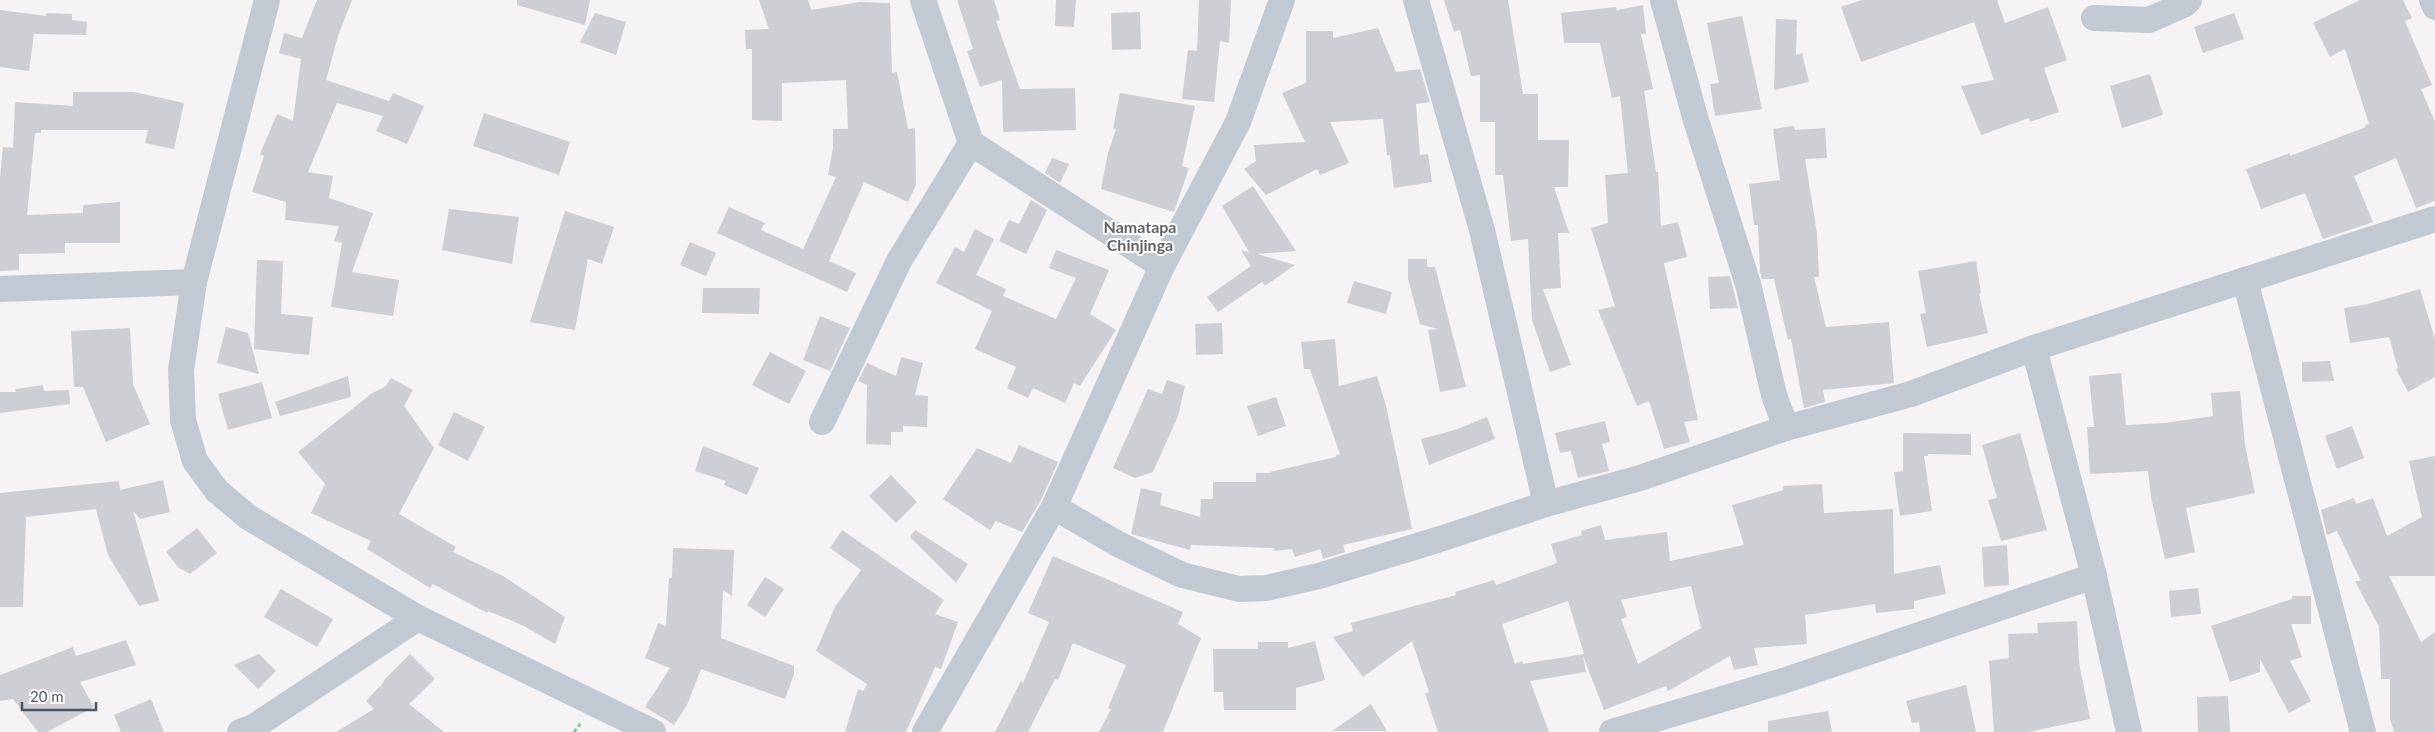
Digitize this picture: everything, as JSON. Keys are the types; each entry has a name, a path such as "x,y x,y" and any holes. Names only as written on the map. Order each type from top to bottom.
{"street":[{"path":"267,0 194,282 181,370 183,420 195,461 216,490 248,517 418,618 653,732"},
{"path":"923,0 971,143 1162,266"},
{"path":"924,732 1054,507 1162,266 1238,122 1282,0"},
{"path":"1416,0 1482,230 1546,504"},
{"path":"1663,0 1695,117 1748,284 1774,395 1786,428"},
{"path":"2094,18 2149,20 2185,4 2189,0"},
{"path":"2432,0 2435,8"},
{"path":"822,422 899,261 971,143"},
{"path":"1054,507 1118,544 1182,575 1239,590 1266,588 1319,576 1438,540 1546,504 1640,478 1786,428 1911,394 2034,348 2435,219"},
{"path":"2245,280 2363,732"},
{"path":"0,289 194,282"},
{"path":"2034,348 2094,576 2129,732"},
{"path":"1612,732 1783,681 2094,576"},
{"path":"240,732 255,726 418,618"}],"building":[{"path":"317,0 352,0 338,36 326,80 389,101 393,93 424,106 407,144 376,131 383,116 337,103 308,172 333,176 329,198 373,213 352,272 399,280 393,316 331,307 342,243 334,241 339,226 285,220 286,202 252,192 264,156 260,154 277,114 293,121 301,59 279,53 284,33 302,38"},
{"path":"517,0 590,0 585,25 517,5"},
{"path":"759,0 808,0 811,10 860,2 890,3 892,73 897,72 908,129 915,128 916,185 908,202 864,182 829,261 856,273 847,292 717,233 729,207 765,223 761,230 803,249 836,177 828,175 833,148 833,129 848,129 846,80 782,83 782,121 752,120 752,49 746,49 745,30 769,29"},
{"path":"957,0 994,0 1000,20 996,21 1020,89 1075,88 1076,130 1003,132 1002,80 980,87 967,51 973,49"},
{"path":"1056,0 1076,0 1074,27 1055,26"},
{"path":"1199,0 1231,0 1229,43 1220,41 1214,102 1182,99 1188,50 1197,51"},
{"path":"1444,0 1508,0 1523,94 1538,94 1538,140 1569,140 1568,187 1554,187 1569,233 1558,233 1561,288 1543,289 1571,365 1550,372 1532,320 1528,239 1511,241 1503,175 1495,175 1495,122 1480,122 1480,75 1471,76 1460,30 1454,32"},
{"path":"1862,0 1997,0 2005,23 2048,7 2067,60 2044,68 2059,112 2030,122 2029,118 1981,135 1961,86 1994,80 1974,22 1861,62 1841,7"},
{"path":"2360,0 2403,0 2412,18 2405,21 2432,85 2421,89 2435,122 2435,201 2416,208 2396,158 2354,176 2373,222 2323,239 2305,193 2261,209 2246,169 2290,153 2290,156 2366,127 2365,125 2369,124 2345,49 2330,57 2313,23"},
{"path":"1643,5 1646,34 1641,34 1653,89 1644,91 1656,172 1658,172 1661,226 1678,222 1687,257 1664,263 1698,420 1684,422 1690,442 1664,449 1649,401 1637,406 1598,310 1615,306 1591,228 1608,223 1605,175 1628,173 1620,96 1612,98 1600,43 1564,43 1561,13 1616,7 1617,10"},
{"path":"0,10 46,16 46,13 72,14 72,20 87,22 86,35 34,34 29,71 0,67"},
{"path":"1140,12 1141,49 1112,50 1111,13"},
{"path":"595,13 626,22 616,55 580,42"},
{"path":"2234,13 2244,39 2203,53 2194,27"},
{"path":"1742,16 1762,109 1715,116 1710,84 1719,83 1707,23"},
{"path":"1776,19 1797,20 1796,55 1802,53 1809,82 1774,90"},
{"path":"1378,28 1396,72 1420,69 1430,102 1416,104 1420,155 1428,154 1432,182 1394,188 1390,155 1387,155 1383,119 1330,122 1349,163 1320,175 1317,169 1266,195 1244,169 1256,161 1254,145 1305,142 1282,93 1306,83 1306,31 1333,31 1333,38"},
{"path":"2150,74 2163,115 2122,128 2110,86"},
{"path":"73,92 134,92 184,103 174,149 145,143 148,130 41,130 41,133 35,133 27,215 83,213 83,205 120,202 120,243 65,243 65,253 19,254 19,270 0,271 0,178 3,147 13,148 15,102 73,106"},
{"path":"1120,93 1195,106 1182,166 1189,168 1174,212 1101,189 1108,153 1116,129 1113,129"},
{"path":"484,113 570,142 559,175 473,146"},
{"path":"1794,126 1795,130 1825,128 1827,158 1805,159 1817,233 1819,277 1814,277 1826,327 1889,322 1894,383 1823,390 1825,402 1804,408 1791,339 1788,340 1774,279 1762,279 1760,272 1758,225 1754,225 1749,184 1780,180 1773,129"},
{"path":"1052,158 1069,164 1060,183 1045,173"},
{"path":"1253,186 1296,251 1257,254 1295,265 1265,286 1262,282 1218,312 1207,297 1251,266 1241,250 1249,252 1222,206"},
{"path":"1031,200 1047,210 1026,254 999,241 1009,220 1019,224"},
{"path":"449,209 519,217 512,264 442,250"},
{"path":"565,211 614,227 602,264 588,259 575,330 530,322"},
{"path":"975,229 994,239 976,275 1006,289 1003,296 1056,319 1076,278 1049,268 1056,250 1109,270 1090,314 1116,330 1080,386 1074,383 1065,403 1033,388 1028,398 1007,388 1016,367 975,349 992,311 936,283 955,247 964,252"},
{"path":"690,242 716,253 706,276 680,265"},
{"path":"1408,259 1427,259 1427,267 1435,267 1466,387 1440,392 1428,330 1438,329 1420,324 1408,279"},
{"path":"257,260 283,261 281,314 313,317 309,355 254,349"},
{"path":"1976,261 1981,293 1979,294 1988,333 1927,347 1920,314 1926,313 1918,271"},
{"path":"1730,276 1738,308 1710,309 1708,277"},
{"path":"1354,281 1392,292 1386,314 1347,303"},
{"path":"703,288 760,288 759,314 702,313"},
{"path":"2420,289 2435,339 2435,377 2408,392 2396,369 2398,368 2389,337 2350,343 2344,308 2368,304"},
{"path":"820,316 850,328 830,371 803,360"},
{"path":"1222,323 1223,354 1196,355 1195,324"},
{"path":"226,327 248,333 259,374 217,363"},
{"path":"130,328 133,384 150,424 106,442 83,387 74,387 71,331"},
{"path":"1335,339 1339,386 1377,376 1386,406 1412,529 1343,545 1345,552 1323,559 1320,549 1295,557 1292,549 1274,551 1274,548 1191,545 1190,550 1131,534 1141,488 1162,493 1160,505 1200,517 1201,499 1213,499 1213,482 1256,482 1256,473 1271,473 1336,457 1336,455 1340,454 1310,369 1304,369 1301,342"},
{"path":"770,352 806,371 789,404 752,385"},
{"path":"901,357 923,363 915,395 928,396 927,427 903,426 903,432 891,432 891,445 866,444 867,385 858,381 867,363 896,376"},
{"path":"2330,361 2334,381 2302,382 2302,362"},
{"path":"2121,373 2126,425 2165,423 2213,416 2211,393 2240,391 2245,445 2255,493 2186,508 2195,552 2165,559 2151,497 2148,471 2090,474 2087,427 2094,427 2089,376"},
{"path":"348,376 351,397 280,416 275,402"},
{"path":"391,378 413,390 404,406 434,448 399,514 456,547 453,552 503,576 565,617 555,644 522,625 488,611 487,613 433,584 430,588 367,549 371,541 311,513 325,484 298,452 371,394 386,386"},
{"path":"1167,380 1185,386 1178,416 1153,472 1135,478 1113,468 1148,389 1162,394"},
{"path":"262,382 272,418 228,430 218,394"},
{"path":"43,385 44,391 69,390 70,404 0,413 0,392 16,392 15,389"},
{"path":"1276,397 1286,426 1258,436 1247,406"},
{"path":"454,412 485,427 468,461 438,445"},
{"path":"1487,417 1495,439 1429,465 1421,439 1455,430"},
{"path":"1605,421 1610,442 1602,444 1609,471 1578,478 1571,451 1560,453 1555,433"},
{"path":"2352,426 2364,458 2337,469 2325,436"},
{"path":"1903,433 1971,434 1971,455 1928,454 1928,456 1924,456 1932,511 1900,516 1894,472 1903,471"},
{"path":"2020,433 2047,530 2001,541 1988,500 1997,498 1982,445"},
{"path":"1019,445 1058,462 1041,500 1022,532 996,521 990,530 943,499 977,448 1011,463"},
{"path":"703,446 759,468 747,495 724,485 726,481 695,471"},
{"path":"2435,456 2435,576 2389,576 2421,642 2435,632 2435,732 2394,732 2390,719 2390,679 2381,679 2379,627 2355,581 2361,581 2337,531 2327,535 2321,510 2354,498 2356,504 2373,498 2387,536 2422,517 2409,461"},
{"path":"891,475 917,502 896,523 869,496"},
{"path":"163,480 170,512 140,519 133,511 159,601 139,606 108,555 96,509 26,517 23,607 0,607 0,493 119,481 120,490"},
{"path":"1822,484 1824,513 1893,509 1894,574 1940,565 1946,594 1914,601 1914,609 1876,613 1875,604 1805,615 1807,644 1754,648 1758,665 1734,670 1730,656 1668,691 1666,686 1604,710 1583,656 1586,672 1530,681 1549,732 1438,732 1425,693 1429,692 1412,641 1363,677 1333,637 1353,631 1351,623 1456,595 1455,592 1494,580 1496,585 1557,563 1551,544 1582,535 1581,531 1601,525 1605,540 1667,532 1670,561 1744,545 1732,505 1783,490 1783,486","holes":["1691,586 1701,628 1638,664 1621,619 1627,617 1621,600","1568,601 1584,654 1523,664 1522,661 1515,664 1502,624"]},
{"path":"197,528 217,553 190,574 179,568 166,552"},
{"path":"842,530 944,600 935,614 958,622 941,669 935,667 906,732 845,732 858,689 863,691 867,684 816,651 835,607 861,570 830,548"},
{"path":"915,530 968,564 956,583 910,537"},
{"path":"2007,545 2009,585 1984,587 1982,547"},
{"path":"673,548 734,550 732,596 723,590 721,638 794,666 794,674 785,699 701,669 687,705 674,725 645,707 670,668 645,658 658,623 666,626 669,578 672,578"},
{"path":"1053,556 1183,612 1178,624 1201,638 1163,732 1099,732 1111,709 1108,708 1126,665 1073,643 1058,680 1055,679 1028,732 995,732 1021,681 1023,683 1049,622 1028,613"},
{"path":"765,577 784,589 765,617 747,605"},
{"path":"2198,588 2201,614 2171,617 2169,591"},
{"path":"281,589 333,619 317,647 264,617"},
{"path":"2292,596 2311,596 2311,624 2291,624 2302,657 2290,661 2311,701 2289,713 2260,659 2260,672 2230,682 2211,626 2292,599"},
{"path":"2077,621 2079,662 2090,719 2029,732 1994,732 1989,661 2009,658 2008,634 2038,633 2037,623"},
{"path":"126,640 136,665 80,682 94,707 47,732 38,732 13,699 0,701 0,675 73,647 76,656"},
{"path":"1315,641 1325,680 1296,688 1296,710 1224,710 1223,692 1214,692 1213,649 1258,649 1258,642 1288,642 1288,648"},
{"path":"259,654 276,671 258,689 234,665"},
{"path":"410,654 435,679 409,704 444,732 336,732 374,709 366,701"},
{"path":"1966,685 1976,732 1920,732 1919,722 1912,723 1906,701"},
{"path":"2228,696 2230,732 2198,732 2197,697"},
{"path":"151,699 164,732 121,732 114,715"},
{"path":"1371,704 1387,731 1332,731"},
{"path":"1828,711 1832,732 1768,732 1768,721"}],"district":[{"name":"Namatapa Chinjinga","path":"1140,235"}]}
